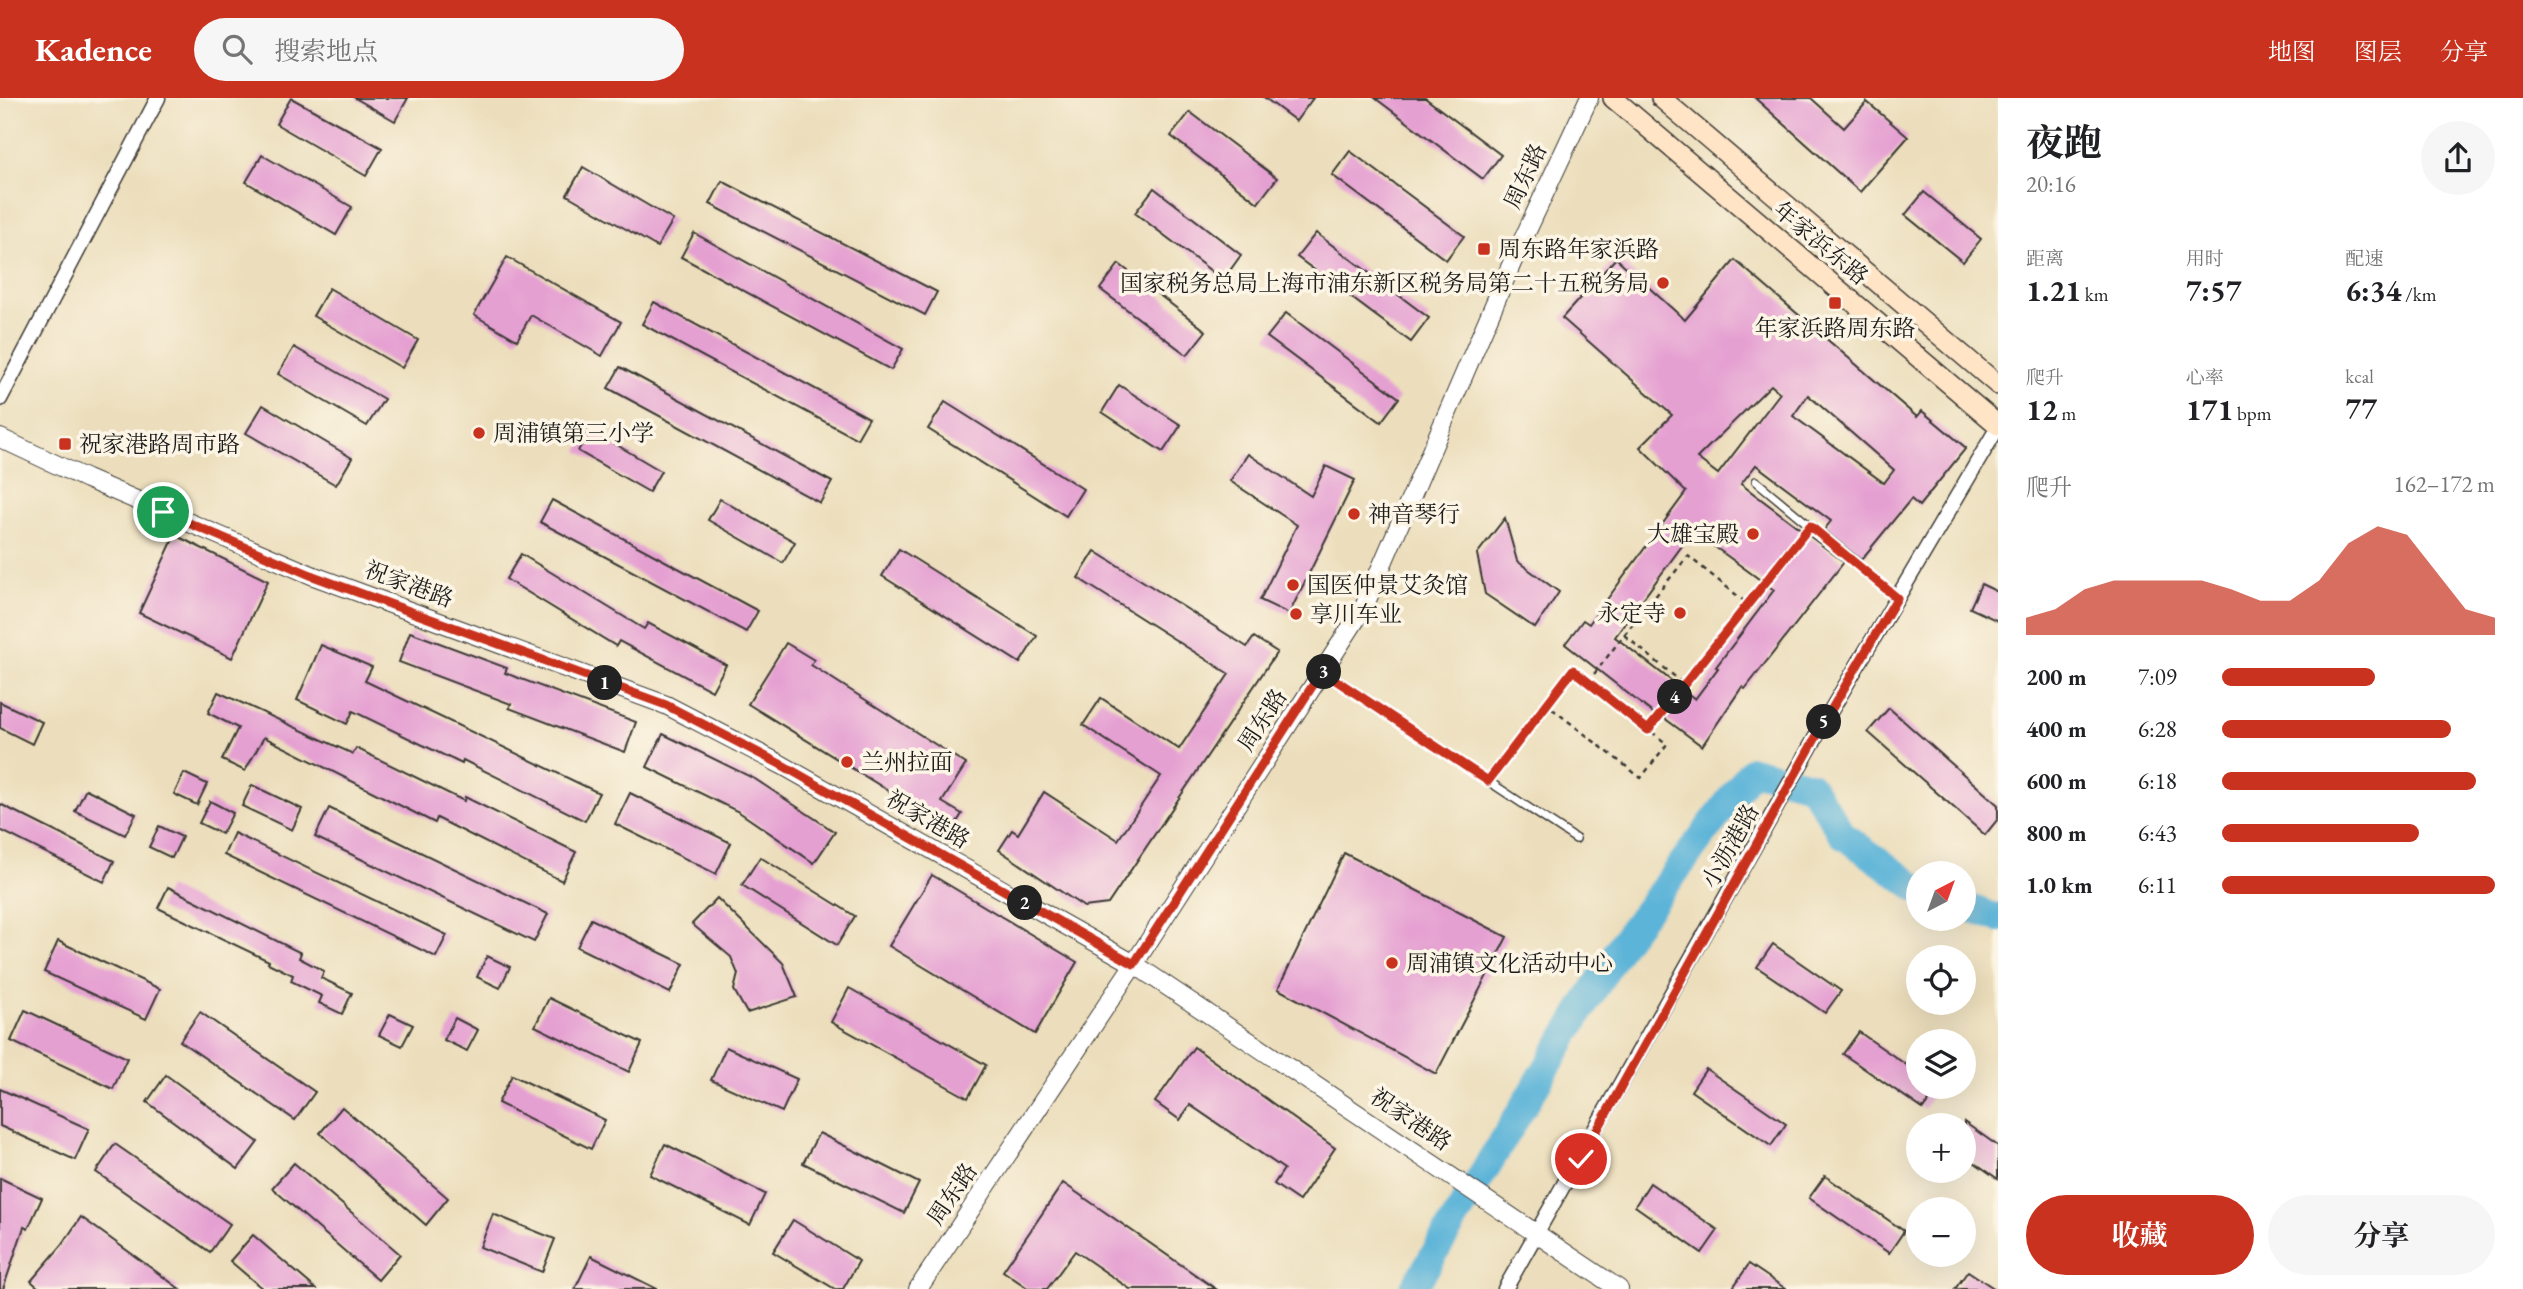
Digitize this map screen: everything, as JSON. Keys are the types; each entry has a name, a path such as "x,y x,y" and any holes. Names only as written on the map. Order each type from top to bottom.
{"main road":[{"name":"年家浜东路","path":"1613,98 1998,426"},
{"name":"年家浜东路","path":"1661,98 1998,385"}],"street":[{"path":"0,399 158,98"},
{"name":"周东路","path":"918,1289 1134,964 1364,607 1512,263 1588,98"},
{"name":"小沥港路","path":"1505,1289 1750,859 1830,712 1998,426"},
{"name":"祝家港路","path":"0,438 313,576 666,705 782,765 1134,964 1619,1289"}],"lane":[{"path":"1756,481 1897,598"},
{"path":"1322,671 1576,839"}],"path":[{"path":"1648,730 1810,526"},
{"path":"1588,682 1688,556 1749,605"},
{"path":"1624,635 1684,684"},
{"path":"1488,781 1546,704 1573,670 1667,744 1641,778 1546,704"}],"building":[{"path":"291,98 382,148 366,176 276,124"},
{"path":"355,98 408,98 395,121"},
{"path":"1265,98 1313,98 1296,121"},
{"path":"1375,98 1425,98 1501,155 1483,179"},
{"path":"1755,98 1811,98 1844,128 1867,102 1908,137 1860,192"},
{"path":"1190,112 1277,178 1258,203 1171,136"},
{"path":"1350,151 1464,236 1446,260 1332,175"},
{"path":"262,155 352,207 336,235 246,182"},
{"path":"583,167 673,220 657,247 567,195"},
{"path":"722,181 937,292 925,315 710,204"},
{"path":"1154,188 1241,255 1223,280 1135,213"},
{"path":"1924,192 1981,239 1963,262 1905,215"},
{"path":"694,233 903,349 891,370 681,257"},
{"path":"1316,233 1429,318 1411,342 1297,257"},
{"path":"507,257 621,322 602,356 531,315 517,340 474,315"},
{"path":"1616,258 1685,320 1735,260 1917,417 1922,411 1966,448 1919,506 1911,499 1861,560 1824,530 1831,521 1756,465 1741,484 1844,562 1745,689 1742,687 1702,746 1656,712 1654,714 1565,644 1583,620 1589,624 1686,492 1640,447 1672,415 1562,318","holes":["1771,385 1780,393 1718,474 1697,458","1808,395 1894,470 1884,483 1793,416","1693,531 1774,590 1695,699 1615,637"]},
{"path":"1119,264 1206,331 1187,355 1100,289"},
{"path":"329,288 418,340 402,368 313,316"},
{"path":"654,302 869,418 857,439 642,324"},
{"path":"1286,313 1399,398 1381,422 1267,337"},
{"path":"294,347 384,399 367,426 278,374"},
{"path":"620,367 832,482 820,503 608,388"},
{"path":"1119,385 1181,425 1163,452 1102,412"},
{"path":"945,402 1083,489 1066,516 928,429"},
{"path":"263,405 352,458 336,485 246,433"},
{"path":"590,429 661,471 649,492 578,451"},
{"path":"1248,454 1311,496 1326,466 1355,480 1289,614 1260,600 1297,525 1230,481"},
{"path":"720,499 795,542 783,563 708,520"},
{"path":"552,500 758,611 746,632 540,522"},
{"path":"1505,518 1517,561 1559,592 1535,628 1485,594 1477,554"},
{"path":"175,535 268,581 232,658 139,613"},
{"path":"899,549 1037,636 1020,663 882,576"},
{"path":"1095,551 1247,647 1254,637 1277,652 1108,904 1084,907 999,850 1012,830 1018,834 1044,792 1118,840 1161,776 1083,725 1101,698 1179,749 1229,674 1078,578"},
{"path":"521,554 644,629 648,623 726,665 712,691 619,641 616,646 506,579"},
{"path":"1981,584 1998,592 1998,621 1970,608"},
{"path":"410,632 507,668 505,673 636,722 625,752 509,708 511,704 399,662"},
{"path":"786,643 814,660 811,665 966,764 942,802 962,814 952,830 748,704"},
{"path":"321,645 372,667 365,681 599,793 585,821 463,760 462,764 353,711 347,724 297,700"},
{"path":"218,692 353,754 356,748 464,801 465,797 576,852 562,881 437,818 435,823 264,737 245,771 222,760 238,728 208,713"},
{"path":"0,702 42,722 32,744 0,728"},
{"path":"1889,708 1998,805 1998,819 1985,835 1868,732"},
{"path":"663,734 755,779 835,832 814,863 739,812 647,767"},
{"path":"184,773 207,784 197,805 174,794"},
{"path":"252,785 302,809 292,830 242,806"},
{"path":"86,789 136,814 125,835 75,811"},
{"path":"630,793 731,843 716,874 615,824"},
{"path":"210,801 233,813 222,834 199,823"},
{"path":"0,804 114,861 104,882 0,830"},
{"path":"329,808 548,914 534,942 315,837"},
{"path":"159,826 182,837 172,858 149,847"},
{"path":"234,833 447,935 436,957 224,855"},
{"name":"周浦镇文化活动中心","path":"1344,853 1507,937 1436,1074 1278,989"},
{"path":"760,857 855,916 837,945 742,885"},
{"path":"932,875 1077,962 1035,1034 889,946"},
{"path":"168,887 301,953 299,958 324,971 321,978 352,993 342,1014 319,1003 322,996 291,981 293,975 268,963 269,961 158,908"},
{"path":"717,898 783,963 797,997 747,1013 734,990 738,974 731,957 692,924"},
{"path":"591,919 684,964 670,993 577,947"},
{"path":"58,941 160,989 146,1019 44,972"},
{"path":"1773,944 1841,991 1825,1013 1757,967"},
{"path":"487,956 510,967 500,988 477,977"},
{"path":"849,988 986,1065 968,1098 831,1022"},
{"path":"549,998 642,1043 629,1072 535,1026"},
{"path":"25,1010 127,1058 113,1089 11,1041"},
{"path":"200,1012 315,1092 295,1120 180,1041"},
{"path":"390,1014 413,1025 402,1046 379,1035"},
{"path":"455,1018 478,1030 467,1051 444,1040"},
{"path":"1859,1032 1906,1065 1906,1097 1843,1054"},
{"path":"726,1047 797,1079 782,1112 711,1080"},
{"path":"1194,1047 1335,1148 1299,1201 1274,1184 1284,1169 1190,1105 1180,1120 1155,1102"},
{"path":"1706,1069 1786,1124 1771,1146 1691,1091"},
{"path":"166,1075 258,1142 238,1169 147,1102"},
{"path":"512,1075 605,1120 591,1149 498,1103"},
{"path":"0,1089 89,1129 75,1160 0,1126"},
{"path":"1908,1099 1930,1099 1923,1109"},
{"path":"342,1107 448,1198 426,1225 320,1133"},
{"path":"1976,1130 1998,1146 1998,1179 1976,1163"},
{"path":"819,1133 919,1183 904,1213 803,1163"},
{"path":"115,1144 230,1224 210,1252 96,1172"},
{"path":"665,1144 765,1194 750,1225 650,1175"},
{"path":"294,1163 400,1254 378,1280 272,1188"},
{"path":"1825,1176 1904,1231 1889,1253 1809,1198"},
{"path":"0,1178 42,1198 28,1229 24,1227 3,1289 0,1289"},
{"path":"1063,1183 1216,1289 1130,1289 1075,1251 1047,1289 1029,1289 1003,1271"},
{"path":"1650,1183 1718,1230 1702,1253 1635,1206"},
{"path":"493,1214 555,1239 542,1272 480,1247"},
{"path":"81,1217 180,1289 40,1289 31,1281 62,1245"},
{"path":"793,1220 859,1261 843,1289 835,1289 773,1252"},
{"path":"253,1235 316,1289 263,1289 230,1261"},
{"path":"591,1256 657,1289 575,1289"},
{"path":"1749,1264 1786,1289 1732,1289"},
{"path":"1968,1271 1995,1289 1955,1289"}],"waterway":[{"path":"1413,1289 1622,943 1752,770 1810,785 1844,836 1906,880"},
{"path":"1976,910 1998,918"}],"place":[{"name":"周东路年家浜路","path":"1484,249"},
{"name":"国家税务总局上海市浦东新区税务局第二十五税务局","path":"1663,283"},
{"name":"年家浜路周东路","path":"1835,303"},
{"name":"周浦镇第三小学","path":"479,433"},
{"name":"祝家港路周市路","path":"65,444"},
{"name":"神音琴行","path":"1354,514"},
{"name":"大雄宝殿","path":"1753,534"},
{"name":"国医仲景艾灸馆","path":"1293,585"},
{"name":"永定寺","path":"1680,613"},
{"name":"享川车业","path":"1296,614"},
{"name":"兰州拉面","path":"847,762"},
{"name":"周浦镇文化活动中心","path":"1392,963"}],"route":[{"path":"163,512 313,576 666,705 782,765 1134,964 1322,671 1488,781 1573,670 1648,730 1810,526 1897,598 1830,712 1581,1159"}]}
